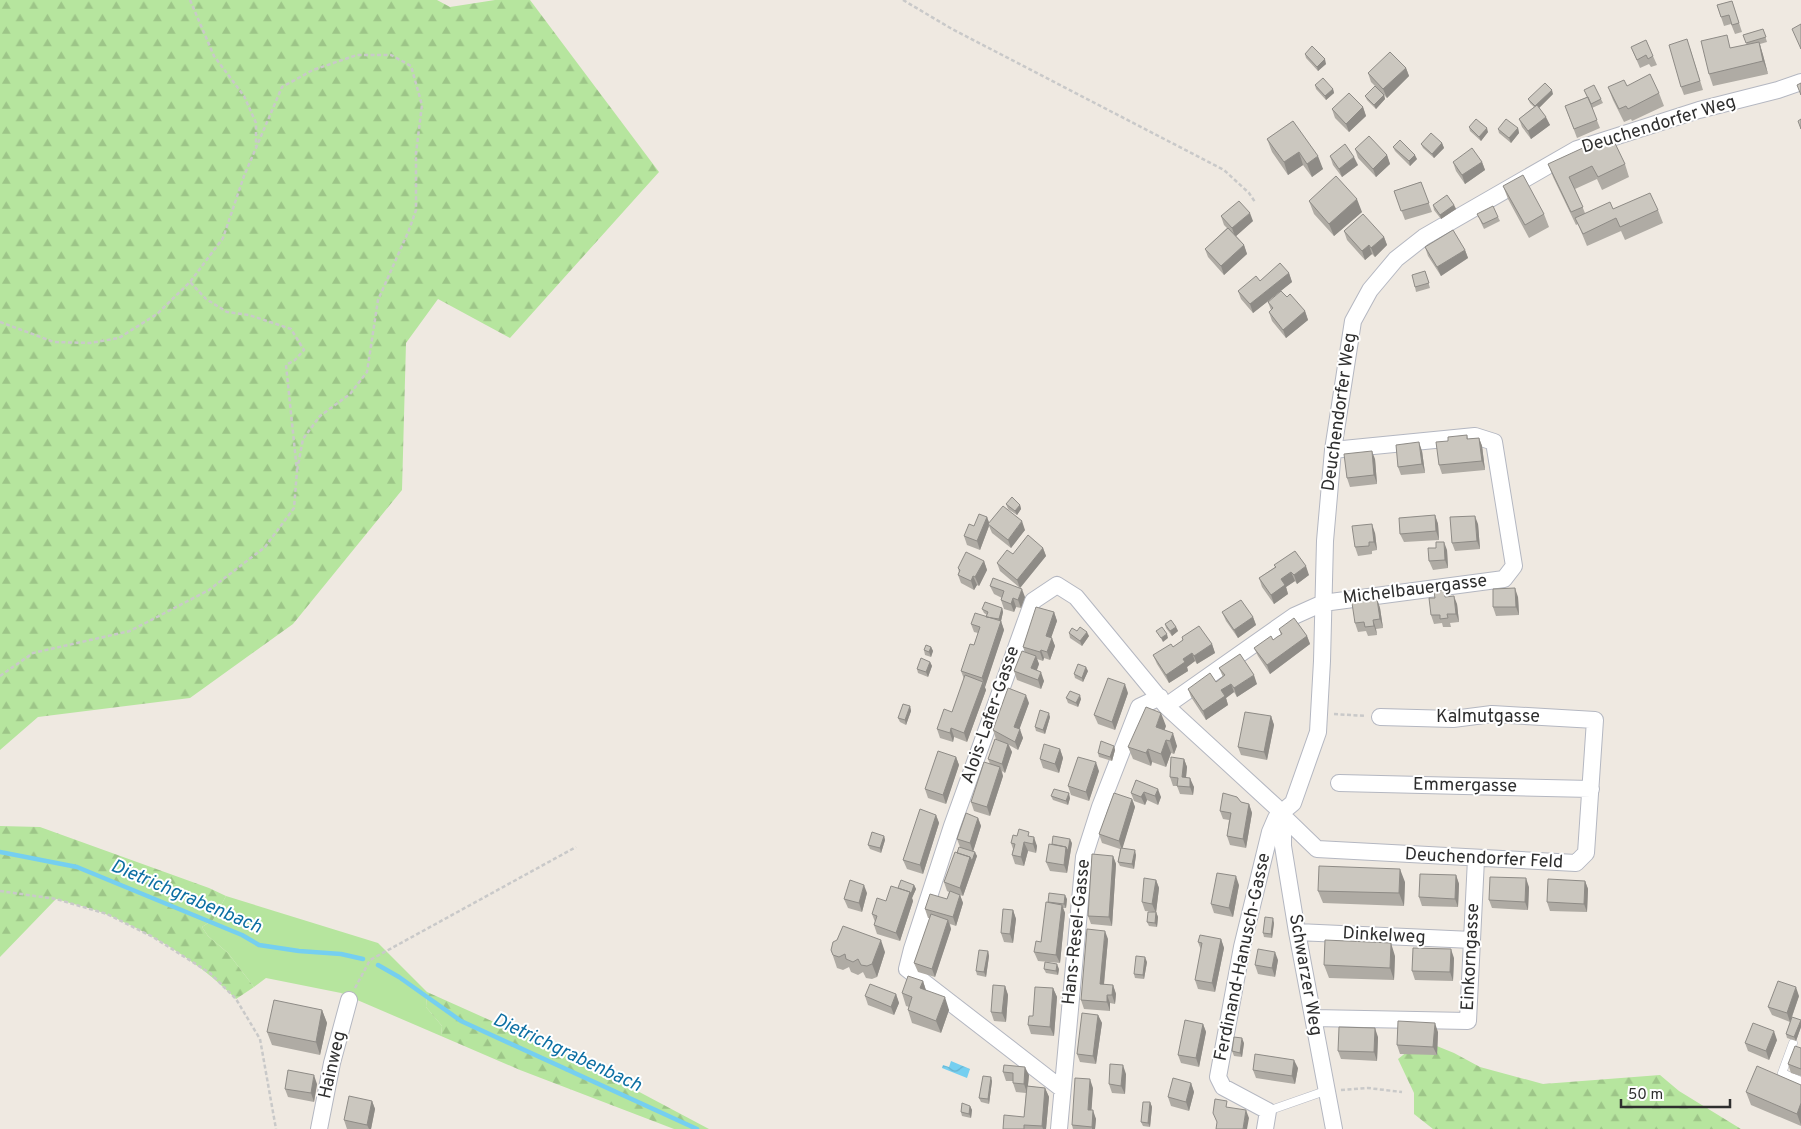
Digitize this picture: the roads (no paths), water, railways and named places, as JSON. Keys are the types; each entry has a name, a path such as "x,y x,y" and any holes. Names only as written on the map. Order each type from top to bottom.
{"street":[{"name":"Deuchendorfer Weg","path":"1282,815 1293,803 1318,732 1325,541 1333,450 1353,321 1370,290 1391,265 1424,237 1577,149 1699,110 1778,90 1801,82"},
{"name":"Michelbauergasse","path":"1323,603 1504,579 1514,566 1494,442 1475,436 1333,450"},
{"name":"Alois-Lafer-Gasse","path":"1062,1089 907,969 952,826 1033,601 1057,585 1076,597 1163,702 1282,815"},
{"name":"Hans-Resel-Gasse","path":"1059,1129 1084,857 1100,807 1139,707 1163,702 1294,616 1323,603"},
{"name":"Kalmutgasse","path":"1380,717 1453,718 1492,714 1595,720"},
{"name":"Deuchendorfer Feld","path":"1282,815 1317,849 1576,863 1586,853 1595,720"},
{"name":"Emmergasse","path":"1339,783 1591,789"},
{"name":"Schwarzer Weg","path":"1282,815 1283,846 1297,932 1325,1091 1334,1129"},
{"name":"Ferdinand-Hanusch-Gasse","path":"1268,1111 1224,1087 1218,1077 1242,947 1270,832 1282,815"},
{"name":"Einkorngasse","path":"1313,1018 1468,1021 1476,859"},
{"name":"Dinkelweg","path":"1297,932 1472,940"},
{"name":"Hainweg","path":"319,1129 332,1063 349,1000"},
{"path":"1265,1129 1268,1111"}],"lane":[{"path":"1793,1044 1782,1073 1801,1081"},
{"path":"1268,1111 1325,1091"}],"water":[{"path":"951,1061 970,1069 967,1078 942,1068 943,1065 949,1067"}],"waterway":[{"name":"Dietrichgrabenbach","path":"0,852 77,867 242,935 259,945 299,951 341,954 363,959"},
{"name":"Dietrichgrabenbach","path":"378,965 399,977 461,1021 697,1129"}]}
